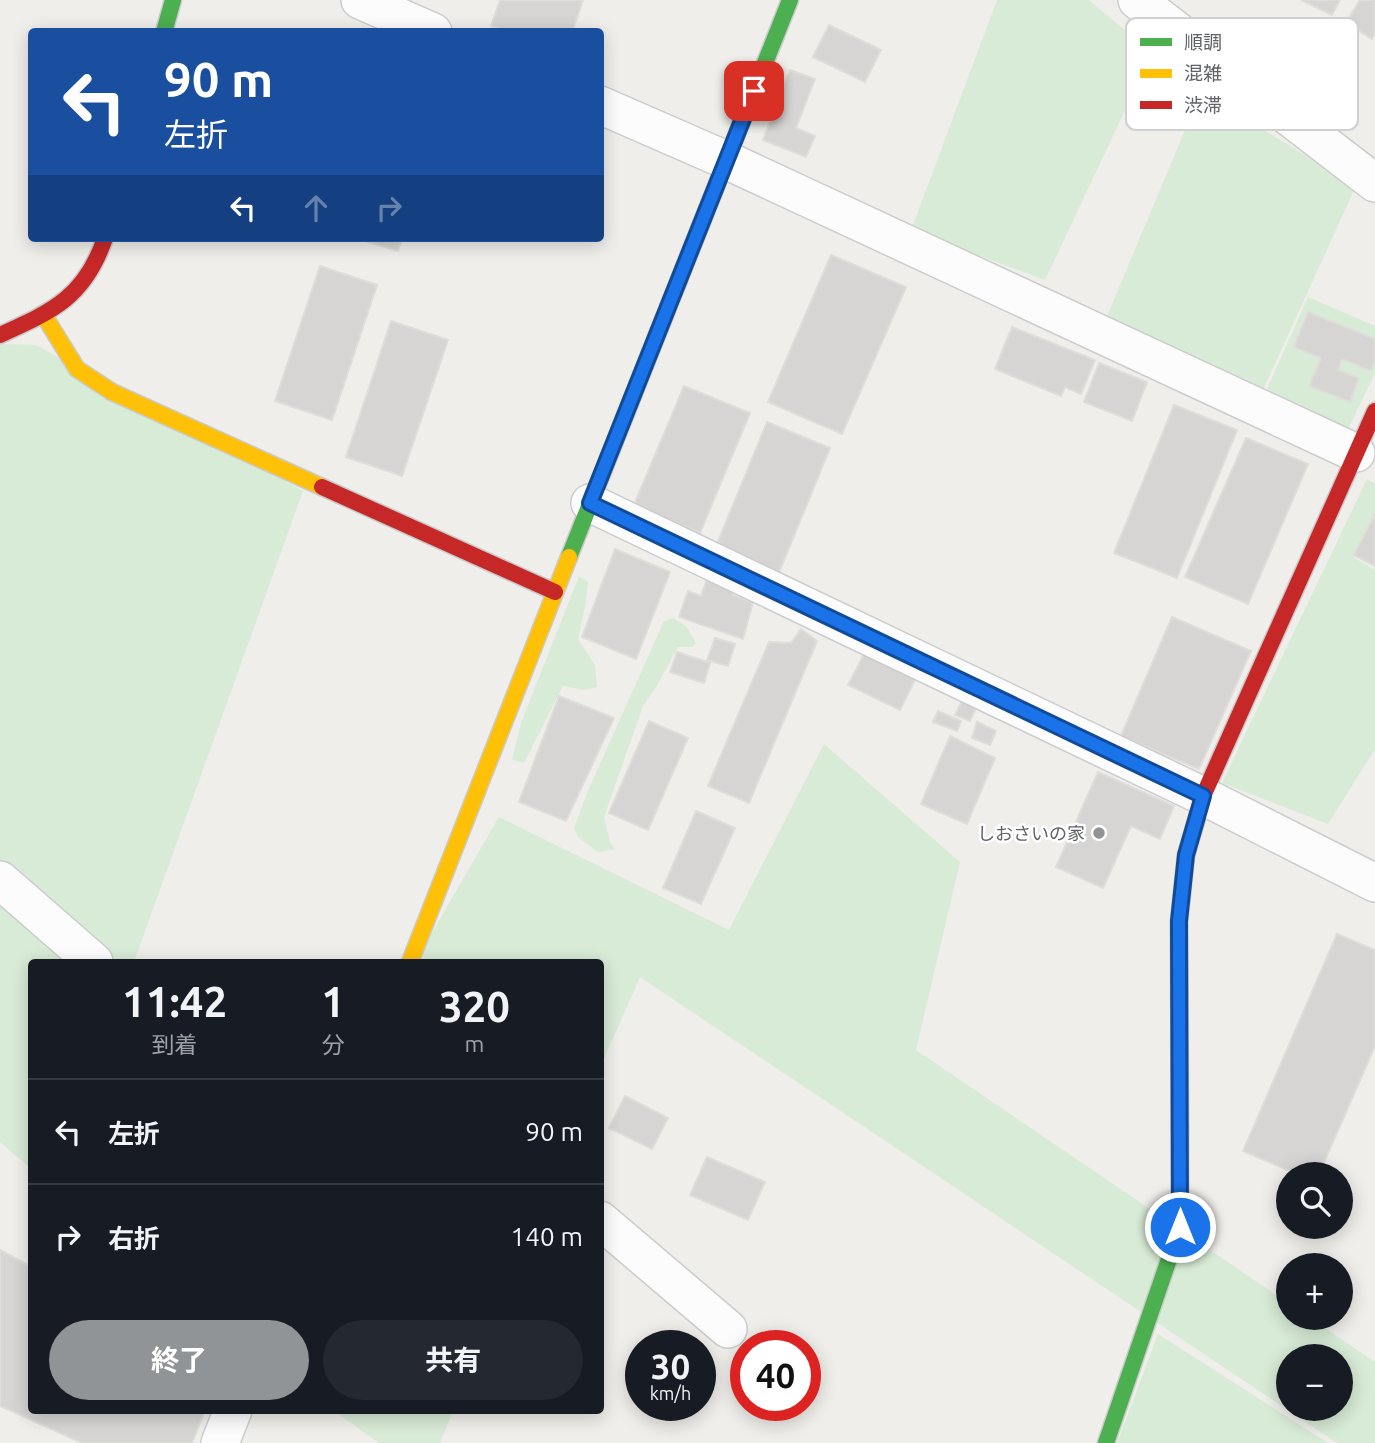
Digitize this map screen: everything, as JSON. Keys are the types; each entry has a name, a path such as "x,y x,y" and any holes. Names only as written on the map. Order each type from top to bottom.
{"street":[{"path":"165,28 173,0"},
{"path":"360,0 424,28"},
{"path":"411,959 790,0"},
{"path":"1137,0 1160,18"},
{"path":"604,107 726,160 1356,453"},
{"path":"1306,130 1375,183"},
{"path":"0,335 43,314 74,293 99,257 104,242"},
{"path":"43,314 77,369 112,392 555,592"},
{"path":"1106,1443 1180,1227 1179,921 1186,855 1203,796 1375,411"},
{"path":"590,503 1203,796 1375,883"},
{"path":"0,880 91,959"},
{"path":"604,1223 728,1329"},
{"path":"220,1443 231,1414"}],"green space":[{"path":"997,0 1089,0 1126,31 1126,108 1045,280 911,230"},
{"path":"1185,130 1264,130 1356,186 1262,392 1105,321"},
{"path":"1308,297 1375,326 1375,373 1348,429 1339,432 1263,398"},
{"path":"0,344 36,345 303,491 135,959 28,959 28,1166 0,1142"},
{"path":"1367,479 1375,484 1375,512 1353,557 1375,570 1375,749 1328,824 1222,783"},
{"path":"579,576 588,582 578,639 595,665 597,687 584,690 563,686 524,763 512,760 521,723"},
{"path":"673,618 686,626 696,643 692,647 678,647 643,706 604,817 610,842 615,849 598,852 578,837 574,828 664,621"},
{"path":"824,744 960,862 916,1050 1276,1295 1276,1330 1328,1330 1348,1344 1276,1344 1276,1402 640,977 604,1059 604,959 417,959 499,817 729,930"},
{"path":"1158,1334 1276,1410 1276,1421 1294,1421 1328,1443 1117,1443"},
{"path":"1353,1347 1375,1362 1375,1443 1337,1443 1304,1421 1353,1421"},
{"path":"338,1414 452,1414 440,1443 379,1443"}],"building":[{"path":"500,0 583,0 573,28 491,26"},
{"path":"1301,0 1340,0 1332,15"},
{"path":"1360,0 1375,0 1375,34 1372,39 1358,30 1358,18 1349,18"},
{"path":"829,25 881,50 865,82 813,57"},
{"path":"790,70 815,79 796,128 815,136 806,157 763,140"},
{"path":"368,242 401,242 398,251"},
{"path":"831,255 906,287 842,434 768,402"},
{"path":"320,266 377,285 332,420 275,401"},
{"path":"1308,312 1375,339 1375,361 1371,371 1342,359 1338,370 1359,378 1350,402 1309,386 1321,358 1294,347"},
{"path":"391,321 448,340 402,476 346,457"},
{"path":"1012,327 1095,360 1081,394 1065,387 1061,396 995,369"},
{"path":"1099,363 1147,382 1132,421 1084,402"},
{"path":"684,386 750,413 700,533 634,505"},
{"path":"1174,405 1237,430 1177,578 1114,553"},
{"path":"767,422 830,448 778,575 715,549"},
{"path":"1246,438 1308,464 1248,604 1185,577"},
{"path":"1375,514 1375,566 1354,555"},
{"path":"615,549 670,572 636,659 582,637"},
{"path":"708,576 734,586 733,595 753,602 743,639 679,617 688,591 701,596"},
{"path":"1172,617 1251,651 1199,769 1121,736"},
{"path":"801,629 817,641 749,803 708,786 769,642 791,643"},
{"path":"715,638 735,644 728,666 707,660"},
{"path":"677,652 710,663 704,683 670,672"},
{"path":"865,652 916,678 900,710 848,685"},
{"path":"559,696 614,718 566,821 519,802"},
{"path":"964,697 978,703 970,721 955,715"},
{"path":"938,711 961,721 957,731 933,722"},
{"path":"649,721 688,738 648,830 609,813"},
{"path":"977,722 996,731 990,745 972,738"},
{"path":"950,736 995,758 967,824 921,804"},
{"name":"しおさいの家","path":"1098,772 1174,806 1160,839 1131,826 1103,888 1056,867"},
{"path":"696,811 735,828 701,904 663,888"},
{"path":"1337,934 1375,950 1375,1046 1324,1162 1276,1162 1276,1165 1243,1151"},
{"path":"625,1096 668,1118 652,1149 609,1128"},
{"path":"707,1157 765,1182 748,1220 690,1195"},
{"path":"0,1250 28,1265 28,1414 203,1414 192,1443 82,1443 0,1406"}],"traffic: fast":[{"path":"165,28 173,0"},
{"path":"569,557 790,0"},
{"path":"1106,1443 1180,1227 1180,1128"}],"traffic: slow":[{"path":"43,314 77,369 112,392 322,487"},
{"path":"411,959 569,557"},
{"path":"1180,1128 1179,921 1186,855 1204,794"}],"traffic: jam":[{"path":"0,335 65,300 88,275 103,242"},
{"path":"1204,794 1375,411"},
{"path":"322,487 555,592"}],"place":[{"name":"しおさいの家","path":"1099,833"}],"route":[{"path":"754,91 590,503 1203,796 1186,855 1179,921 1180,1227"}]}
